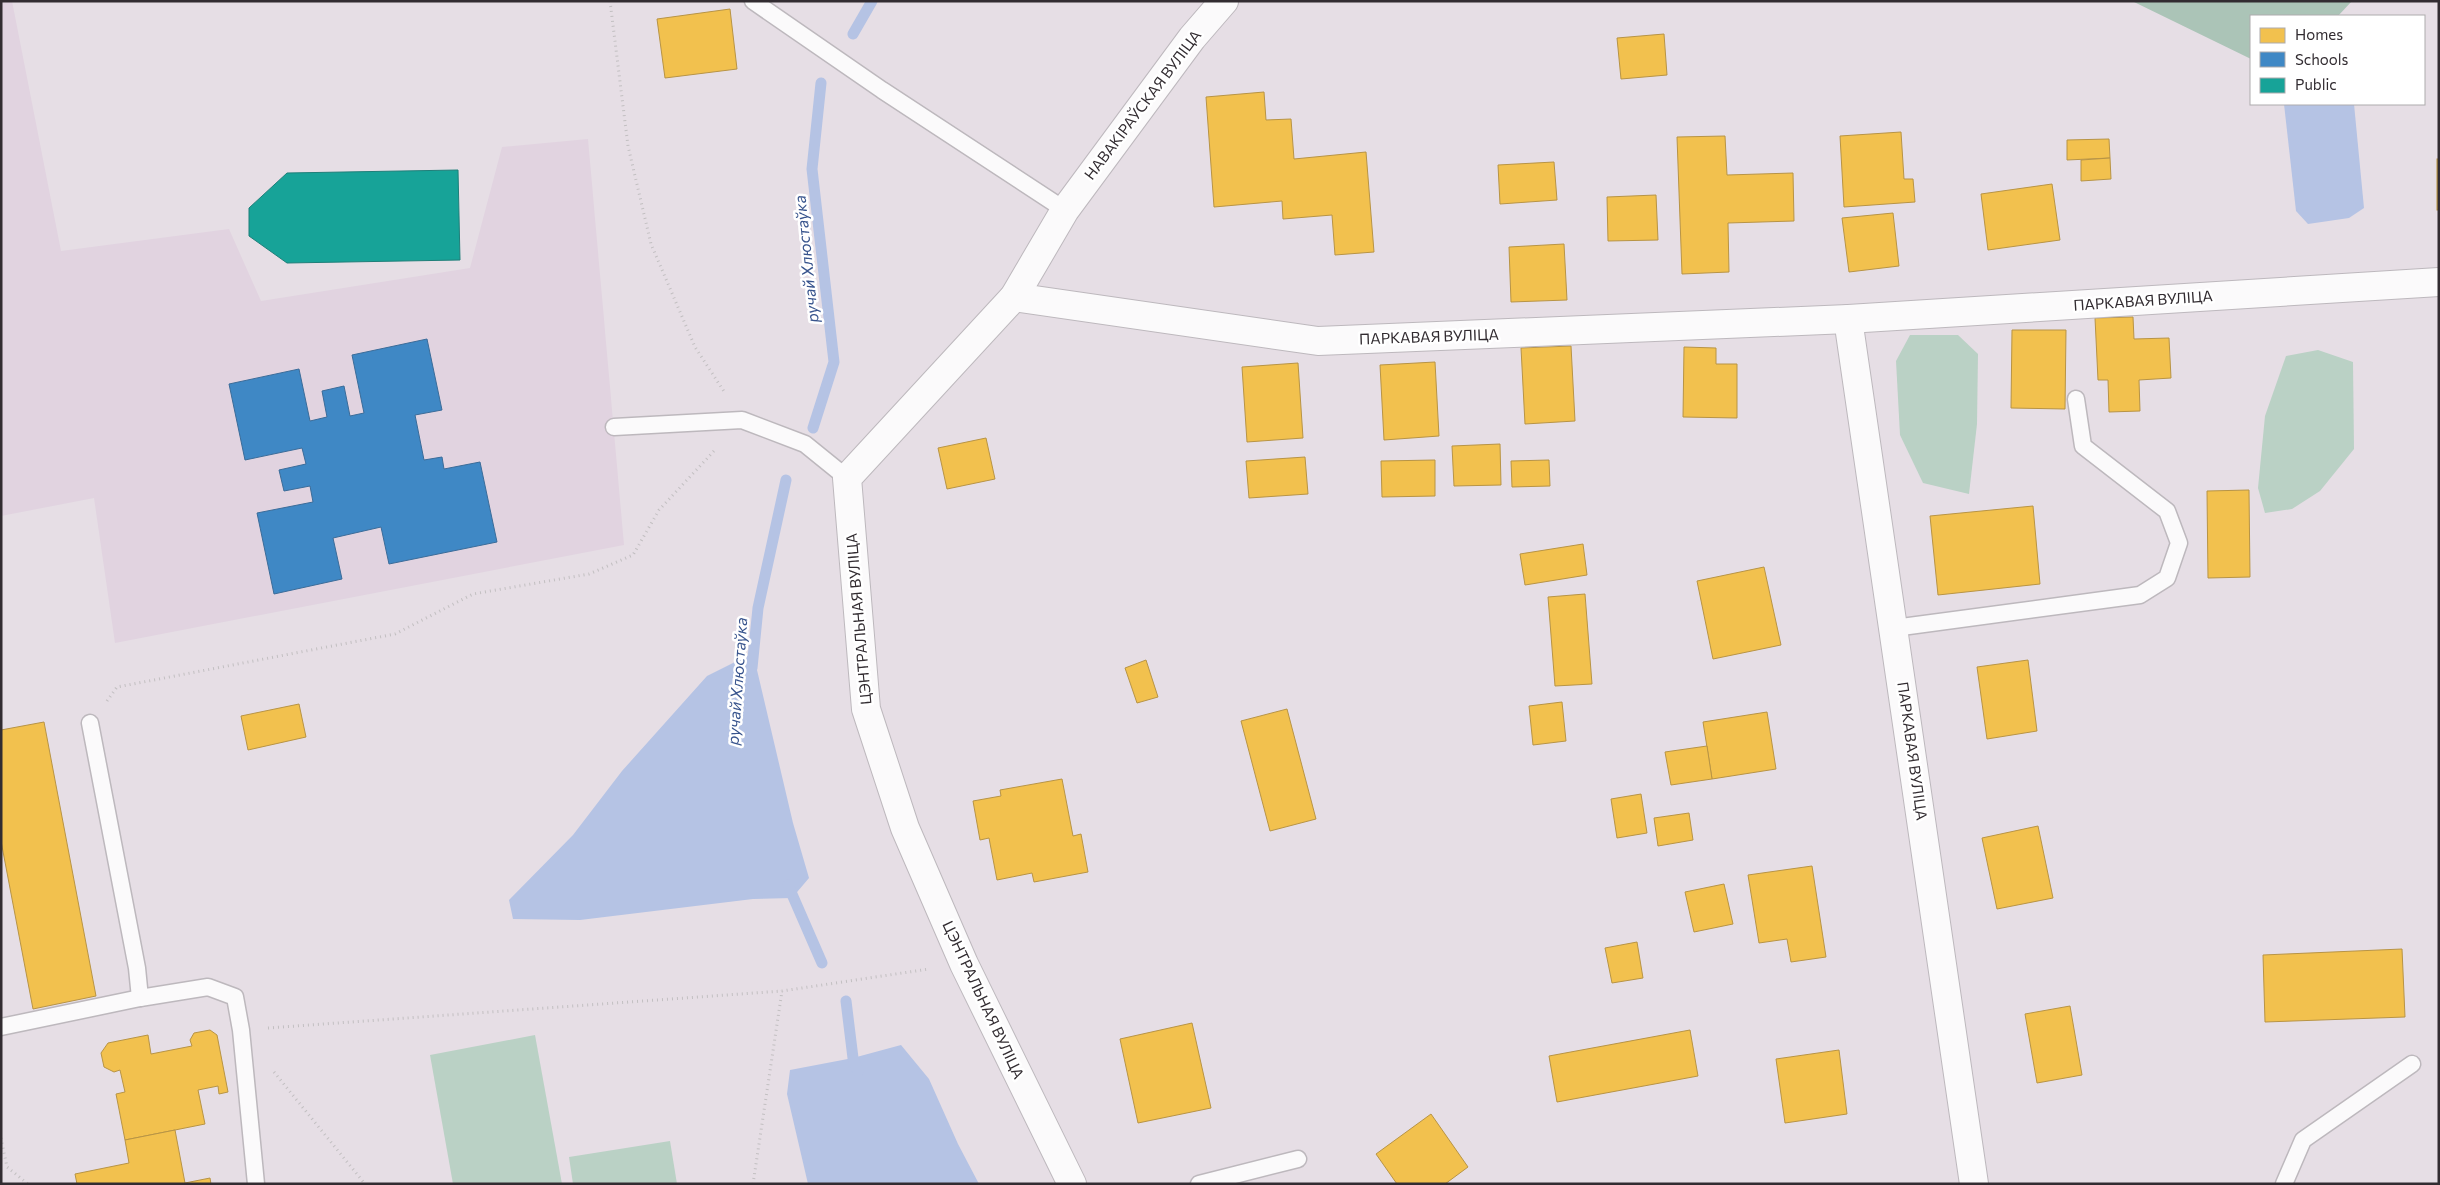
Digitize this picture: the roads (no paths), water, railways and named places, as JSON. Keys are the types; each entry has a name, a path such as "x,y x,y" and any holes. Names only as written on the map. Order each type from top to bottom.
{"street":[{"name":"НАВАКІРАЎСКАЯ ВУЛІЦА","path":"1065,210 1192,38 1224,1"},
{"path":"847,478 1014,297 1065,210"},
{"name":"ПАРКАВАЯ ВУЛІЦА","path":"1014,297 1318,341 1848,319 2439,282"},
{"name":"ПАРКАВАЯ ВУЛІЦА","path":"1848,319 1974,1184"},
{"name":"ЦЭНТРАЛЬНАЯ ВУЛІЦА","path":"847,478 866,709 905,828 964,964 1072,1184"}],"lane":[{"path":"753,1 882,90 1065,210"},
{"path":"1894,628 2140,595 2167,578 2179,543 2167,511 2083,446 2076,399"},
{"path":"614,427 742,420 805,444 847,478"},
{"path":"90,724 137,968 140,998"},
{"path":"1,1027 140,998 208,987 235,997 241,1030 256,1184"},
{"path":"2284,1184 2303,1140 2412,1064"},
{"path":"1199,1184 1298,1159"}],"water":[{"path":"2284,105 2354,105 2364,208 2349,218 2308,224 2296,211"},
{"path":"753,653 793,823 809,878 792,898 753,899 580,920 513,919 509,900 573,835 622,771 707,676"},
{"path":"901,1045 929,1079 958,1144 979,1184 808,1184 787,1094 790,1070 853,1058"}],"waterway":[{"name":"ручай Хлюстаўка","path":"853,34 872,1"},
{"name":"ручай Хлюстаўка","path":"813,428 834,362 812,169 821,83"},
{"name":"ручай Хлюстаўка","path":"752,668 758,608 786,480"},
{"name":"ручай Хлюстаўка","path":"788,885 822,963"},
{"name":"ручай Хлюстаўка","path":"846,1001 853,1058 858,1072"}]}
